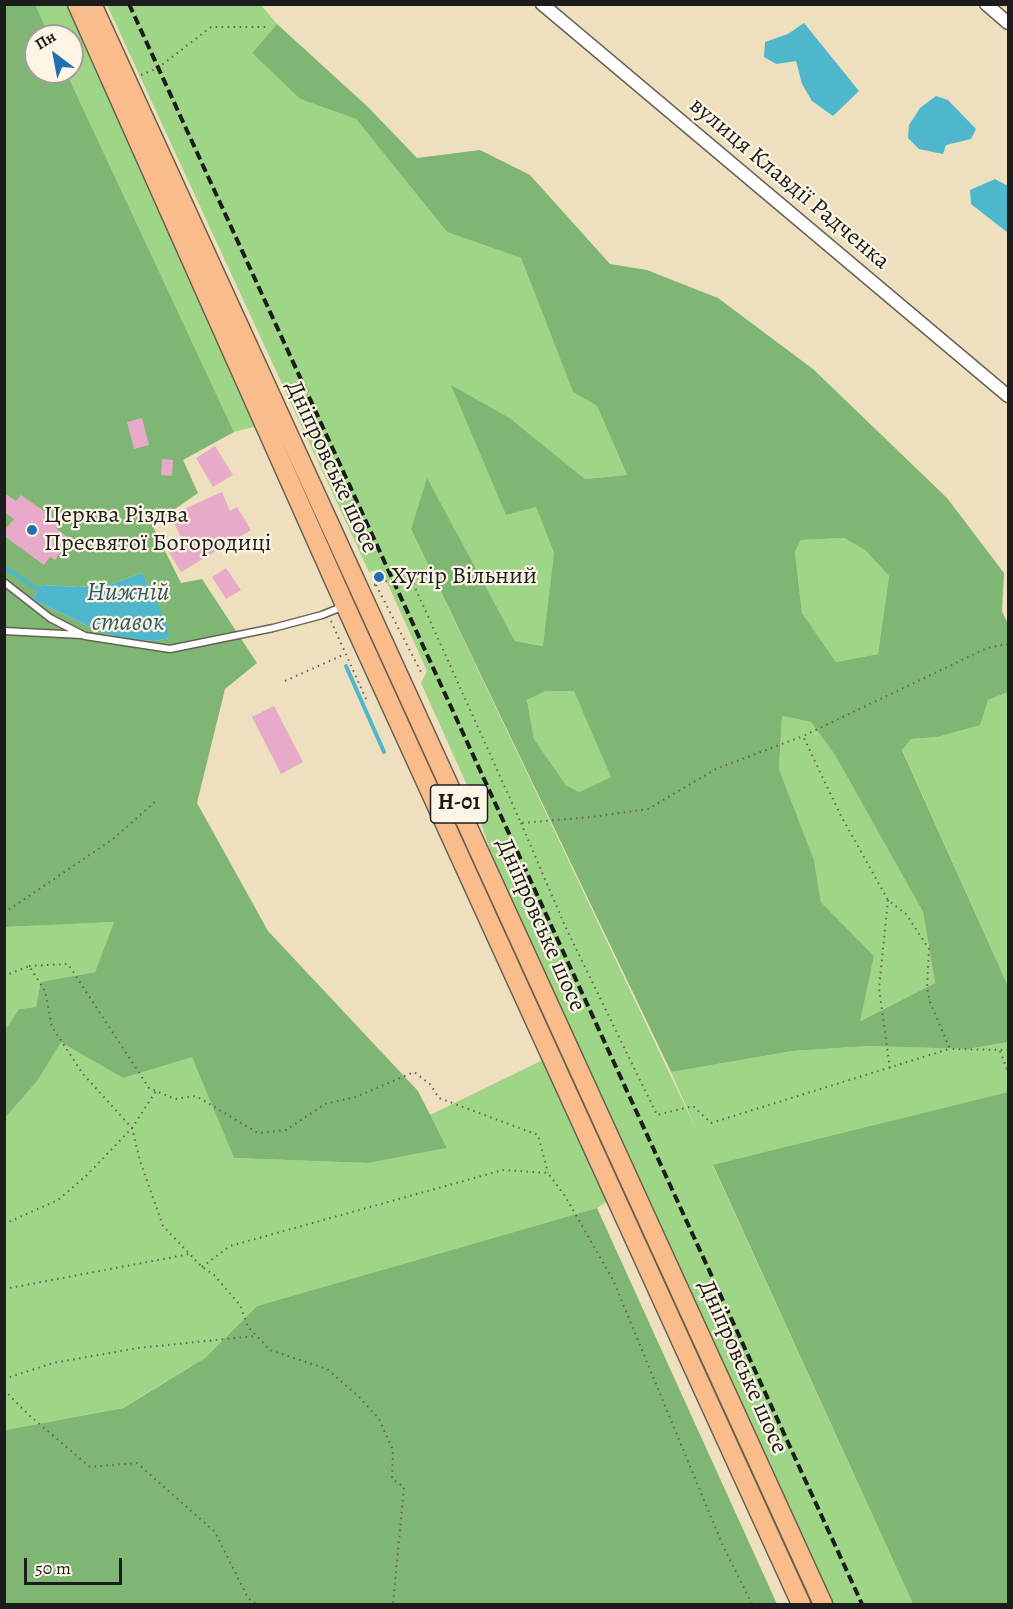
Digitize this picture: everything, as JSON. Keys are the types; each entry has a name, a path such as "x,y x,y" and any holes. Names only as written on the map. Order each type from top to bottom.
{"main road":[{"name":"Дніпровське шосе","path":"77,4 336,609 801,1605"},
{"name":"Дніпровське шосе","path":"92,4 368,586 823,1605"}],"street":[{"name":"вулиця Клавдії Радченка","path":"542,4 1008,396"},
{"path":"986,4 1008,23"}],"lane":[{"path":"4,582 50,618 86,636"},
{"path":"4,631 36,630 170,649 273,628 336,609"}],"path":[{"path":"128,81 158,68 211,27 266,27 268,29"},
{"path":"421,672 368,586 401,577 413,583 565,926 657,1115 693,1106 711,1123 860,1079 950,1049 1008,1050"},
{"path":"336,609 346,653 366,699"},
{"path":"521,823 592,817 648,809 716,769 803,736 987,648 1008,644"},
{"path":"285,681 346,653"},
{"path":"803,736 841,816 888,900 906,914 930,949 927,988 930,1002 950,1049"},
{"path":"4,913 113,839 156,801"},
{"path":"888,900 879,988 890,1069"},
{"path":"4,976 29,966 68,964 149,1088 176,1099 196,1096 258,1133 286,1130 325,1104 356,1097 414,1072 430,1084 439,1098 538,1135 548,1173 565,1196 613,1280 723,1546 752,1605"},
{"path":"29,966 45,991 51,1027 83,1074 132,1128 140,1161 163,1226 202,1267 214,1275 240,1305 248,1327 270,1350 327,1369 359,1396 379,1419 393,1450 392,1479 404,1487 393,1605"},
{"path":"1000,1051 1008,1072"},
{"path":"4,1224 58,1200 132,1128 156,1091"},
{"path":"202,1267 230,1246 503,1170 548,1173"},
{"path":"4,1289 190,1254"},
{"path":"4,1378 53,1363 128,1350 256,1336"},
{"path":"4,1390 30,1416 90,1467 137,1463 215,1532 248,1598 256,1605"}],"green space":[{"path":"35,4 44,24 24,24 24,84 72,84 234,432 183,460 198,493 152,525 181,583 202,579 257,663 225,689 197,803 268,931 418,1091 447,1148 368,1163 234,1158 192,1057 123,1078 61,1042 38,1080 5,1118 5,1030 19,1009 36,1007 41,982 95,972 114,922 5,927 4,5","holes":["142,573 169,638 155,641 126,639 100,632 32,599 42,585 79,587 111,584"]},
{"path":"35,5 77,5 264,424 234,432 72,84 84,84 84,24 44,24"},
{"path":"107,5 261,5 277,24 252,53 300,99 356,119 447,232 521,258 573,392 597,406 627,475 585,479 511,419 484,462 506,514 536,507 554,553 544,646 515,641 427,479 411,529 696,1129 671,1072 793,1051 868,1046 968,1049 1008,1042 1008,1092 713,1166 913,1604 823,1604 522,943 471,794 421,683 427,671 381,569 369,572"},
{"path":"277,24 368,107 417,158 480,150 530,175 610,264 647,270 718,298 813,369 947,498 1004,573 1002,611 1008,624 1008,692 988,700 980,725 937,737 911,739 902,750 1008,986 1008,1042 968,1049 868,1046 793,1051 671,1072 411,529 427,478 515,641 543,646 554,553 536,507 506,515 451,385 511,419 585,479 627,475 597,406 573,392 521,258 447,232 356,119 300,99 252,53","holes":["844,538 865,550 889,576 878,654 836,662 802,613 795,552 801,540","546,691 574,691 611,777 579,792 566,785 534,739 527,700","782,716 811,722 835,755 923,912 935,983 860,1021 874,956 821,902 814,860 779,769"]},
{"path":"844,538 865,550 889,576 878,654 836,662 802,613 795,552 801,540"},
{"path":"574,690 612,777 579,792 566,785 534,739 527,700 546,691"},
{"path":"1008,692 1008,986 902,749 911,739 937,737 988,700"},
{"path":"782,716 811,722 835,755 923,912 935,983 859,1021 874,956 821,902 814,860 779,769"},
{"path":"114,922 95,972 42,982 36,1007 19,1009 5,1030 5,927"},
{"path":"61,1041 123,1078 192,1056 234,1158 368,1163 447,1148 430,1115 551,1056 615,1196 597,1208 257,1306 205,1358 122,1408 5,1430 5,1118 38,1080"},
{"path":"1008,1092 1008,1604 913,1604 713,1165"},
{"path":"597,1208 777,1604 5,1604 5,1430 123,1408 205,1358 257,1306"}],"water":[{"path":"804,23 859,91 833,116 812,101 802,84 796,61 776,64 764,57 765,42 788,34"},
{"path":"936,96 948,100 976,129 971,139 946,145 943,154 919,149 908,138 909,125 920,108"},
{"path":"995,179 1008,186 1008,233 971,204 970,190"},
{"name":"Нижній ставок","path":"142,573 166,621 169,638 155,641 126,639 100,632 32,599 42,585 79,587 111,584"}],"building":[{"path":"142,418 149,445 134,449 127,422"},
{"path":"215,446 233,475 213,487 196,458"},
{"path":"162,459 173,460 172,476 161,475"},
{"path":"222,492 230,511 237,507 251,530 181,572 167,549 182,540 171,515"},
{"name":"Церква Різдва Пресвятої Богородиці","path":"4,493 16,501 21,495 61,523 57,529 70,539 55,560 50,557 44,565 4,536 4,531 14,519 4,512"},
{"path":"226,568 241,590 226,599 212,577"},
{"path":"274,706 303,762 281,774 252,717"}],"waterway":[{"path":"4,567 39,590"},
{"path":"346,666 384,752"}],"railway":[{"path":"129,4 862,1604"}],"place":[{"name":"Церква Різдва Пресвятої Богородиці","path":"32,530"},
{"name":"Хутір Вільний","path":"379,577"}]}
